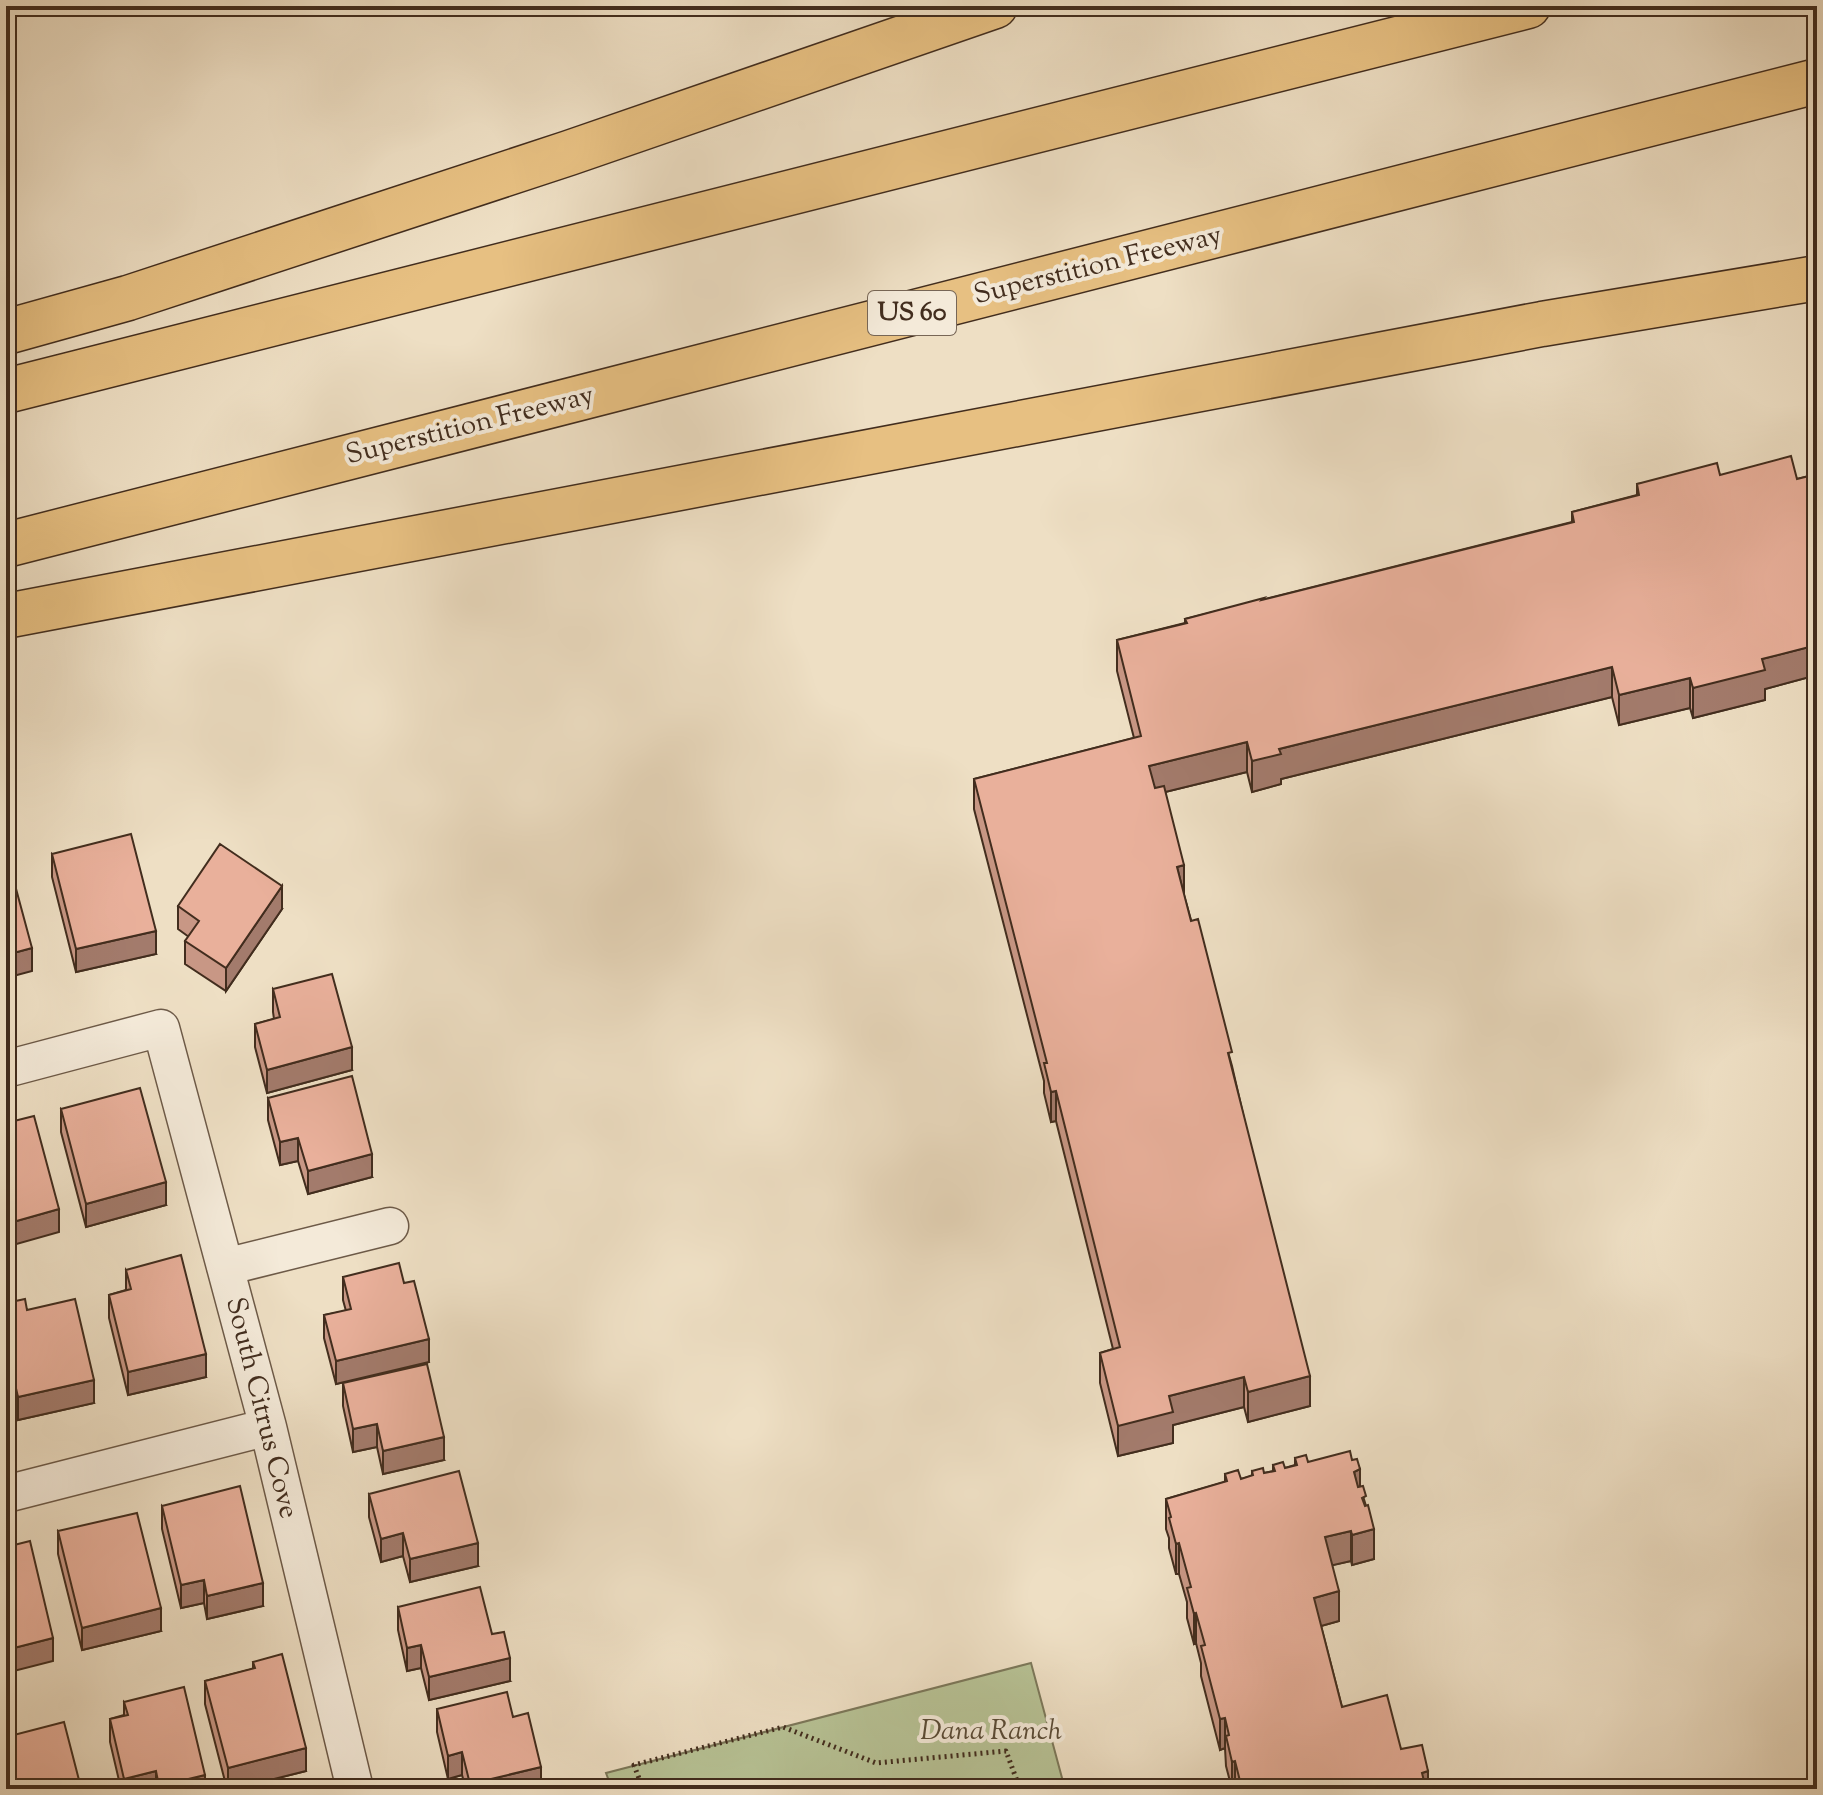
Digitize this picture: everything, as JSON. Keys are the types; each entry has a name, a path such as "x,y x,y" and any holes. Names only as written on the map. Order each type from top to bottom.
{"highway":[{"path":"6,332 128,298 569,153 995,6"},
{"path":"6,391 1528,6"},
{"name":"Superstition Freeway","path":"6,545 1817,81"},
{"path":"6,616 1527,327 1817,278"}],"street":[{"name":"South Citrus Cove","path":"6,1069 161,1028 268,1427 355,1789"},
{"path":"225,1267 390,1226"},
{"path":"6,1494 268,1427"}],"path":[{"path":"643,1789 634,1765 783,1727 876,1763 1006,1751 1020,1789"}],"green space":[{"name":"Dana Ranch","path":"1031,1663 1065,1789 612,1789 606,1773"}],"building":[{"path":"1791,456 1797,479 1817,474 1817,645 1762,659 1765,670 1693,688 1690,678 1619,695 1612,667 1279,749 1281,754 1252,761 1247,742 1149,766 1155,788 1164,786 1184,865 1177,867 1191,921 1198,919 1232,1052 1228,1053 1310,1376 1248,1392 1244,1377 1169,1396 1173,1412 1118,1426 1100,1353 1120,1347 1056,1091 1051,1092 1044,1063 1047,1063 974,779 1141,736 1117,640 1187,623 1185,619 1264,598 1262,600 1574,522 1572,512 1639,495 1637,484 1717,463 1720,475"},
{"path":"131,834 156,931 76,949 52,854"},
{"path":"220,844 282,886 226,968 185,941 199,921 178,906"},
{"path":"15,885 32,948 6,955 6,887"},
{"path":"6,956 12,979 6,980"},
{"path":"332,974 352,1047 267,1070 255,1024 280,1017 273,989"},
{"path":"352,1076 372,1154 308,1171 298,1138 280,1142 268,1098"},
{"path":"140,1088 166,1182 86,1204 61,1109"},
{"path":"34,1116 59,1209 6,1224 6,1123"},
{"path":"181,1255 206,1354 128,1372 109,1295 131,1289 126,1270"},
{"path":"399,1263 404,1283 414,1281 429,1339 336,1361 324,1315 351,1309 343,1277"},
{"path":"25,1299 27,1310 75,1299 94,1380 18,1397 6,1345 6,1303"},
{"path":"427,1364 444,1437 383,1451 377,1424 353,1429 343,1383"},
{"path":"1350,1451 1352,1460 1357,1459 1360,1469 1354,1472 1358,1487 1363,1486 1366,1496 1362,1498 1365,1506 1368,1505 1374,1529 1325,1537 1339,1591 1314,1598 1342,1707 1387,1695 1401,1749 1422,1745 1428,1771 1422,1773 1426,1789 1242,1789 1235,1761 1232,1762 1225,1718 1220,1719 1201,1646 1205,1645 1187,1588 1191,1587 1179,1543 1176,1544 1166,1499 1227,1481 1225,1474 1238,1470 1241,1479 1263,1468 1264,1473 1275,1471 1273,1465 1283,1462 1285,1468 1297,1465 1295,1458 1306,1455 1308,1462"},
{"path":"459,1471 478,1543 410,1559 403,1533 381,1539 369,1494"},
{"path":"240,1486 263,1583 207,1596 204,1580 181,1585 162,1506"},
{"path":"137,1513 161,1608 82,1628 58,1531"},
{"path":"30,1541 53,1638 6,1650 6,1547"},
{"path":"480,1587 492,1634 504,1632 510,1658 429,1677 421,1645 407,1648 398,1607"},
{"path":"282,1654 306,1748 228,1768 205,1681 255,1668 253,1662"},
{"path":"184,1687 205,1775 159,1786 156,1771 124,1779 110,1719 128,1715 124,1702"},
{"path":"507,1692 513,1717 528,1713 541,1767 470,1784 462,1752 448,1756 437,1709"},
{"path":"64,1722 79,1780 47,1789 6,1789 6,1737"}]}
